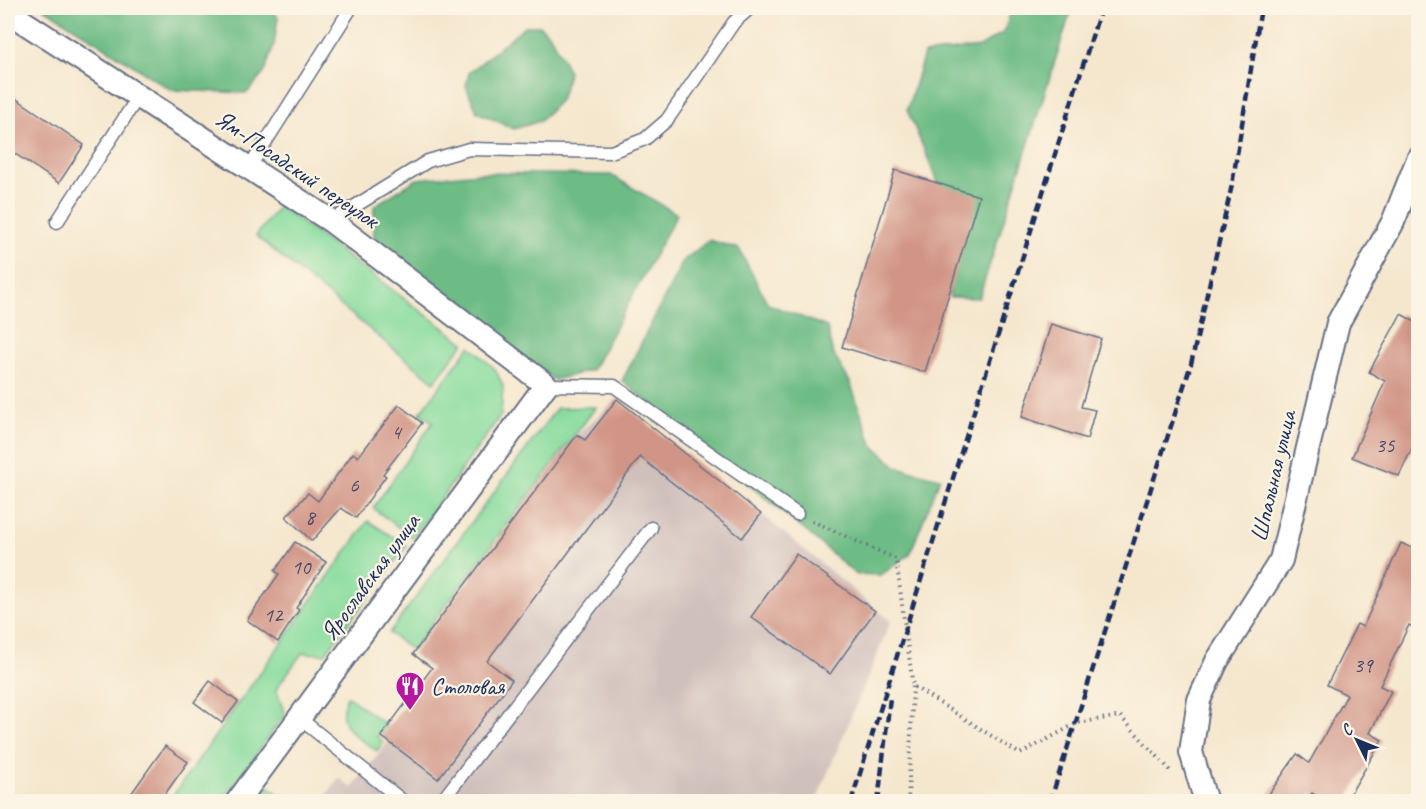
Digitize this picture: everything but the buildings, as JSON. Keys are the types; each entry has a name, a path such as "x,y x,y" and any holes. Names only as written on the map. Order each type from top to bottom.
{"street":[{"name":"Ям-Посадский переулок","path":"8,12 332,220 546,385"},
{"name":"Шпальная улица","path":"1206,801 1191,752 1199,700 1217,662 1281,560 1338,323 1393,222 1419,159"},
{"name":"Ярославская улица","path":"237,801 546,385"}],"lane":[{"path":"249,168 351,8"},
{"path":"332,220 428,161 470,149 611,152 645,139 667,120 734,22 750,8"},
{"path":"57,222 138,97"},
{"path":"546,385 614,386 797,514"},
{"path":"441,801 651,528"},
{"path":"299,718 404,801"}],"path":[{"path":"797,514 896,559 913,686 908,801"},
{"path":"913,686 1020,754 1077,723 1120,716 1176,776"}],"shaded area":[{"path":"617,399 891,621 816,801 321,802 339,778 352,788 388,742 431,669 413,654 577,435"}],"green space":[{"path":"44,8 271,8 278,17 274,45 264,73 247,93 171,90"},
{"path":"1012,8 1072,8 979,298 950,297 951,238 939,184 907,110 924,54 980,47 1004,32"},
{"path":"525,26 540,26 550,35 569,72 560,100 540,121 514,129 477,112 466,86 469,73"},
{"path":"480,173 611,175 677,214 592,370 554,380 374,240 374,206 417,179"},
{"path":"279,206 464,343 434,382 256,236"},
{"path":"709,240 739,249 768,304 827,327 833,354 850,382 872,444 897,467 940,478 910,554 881,575 855,574 622,381 683,261"},
{"path":"470,346 495,369 503,386 501,415 413,538 373,508 433,422 420,413"},
{"path":"596,407 412,650 389,633 557,408"},
{"path":"368,521 407,546 325,654 302,653 276,689 285,714 223,801 169,801"},
{"path":"347,696 386,725 377,737 383,742 377,751 348,729 343,715"},
{"path":"265,784 288,801 252,801"}],"railway":[{"path":"851,802 1101,8"},
{"path":"1050,802 1191,364 1232,185 1261,8"},
{"path":"878,802 890,698"}],"place":[{"name":"Столовая","path":"410,712"}]}
